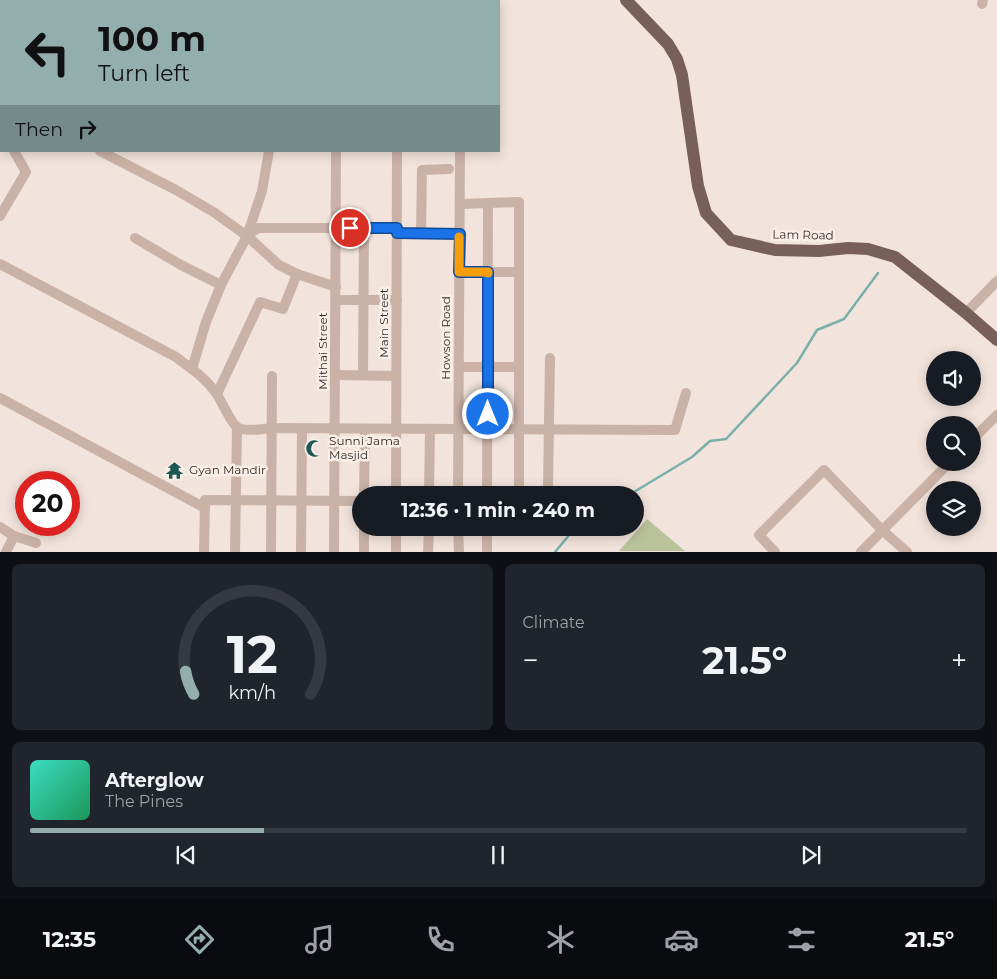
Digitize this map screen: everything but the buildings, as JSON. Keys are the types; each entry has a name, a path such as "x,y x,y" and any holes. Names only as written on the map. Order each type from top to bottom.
{"main road":[{"name":"Lam Road","path":"626,0 668,44 677,59 682,75 698,186 706,213 731,240 775,250 868,249 895,257 997,340"}],"street":[{"path":"0,216 26,172 15,152"},
{"path":"102,152 176,190 215,213 247,236 279,265 297,274 336,287"},
{"path":"192,369 206,322 221,286 247,236 262,192 269,152"},
{"name":"Mithai Street","path":"334,552 336,152"},
{"name":"Main Street","path":"396,486 397,152"},
{"name":"Howson Road","path":"458,486 460,152"},
{"path":"421,233 422,170 449,169"},
{"path":"460,204 519,202 519,486"},
{"path":"487,486 488,203"},
{"path":"247,236 258,228 364,228 460,234"},
{"path":"362,376 364,228"},
{"path":"135,238 221,286"},
{"path":"0,264 176,357 200,375 217,394 237,427 235,552"},
{"path":"459,272 519,272"},
{"path":"217,394 260,302 283,309 297,274"},
{"path":"966,313 997,281"},
{"path":"336,300 396,300"},
{"path":"548,486 550,358"},
{"path":"459,367 519,367"},
{"path":"335,375 396,376"},
{"path":"271,552 272,376"},
{"path":"237,427 242,429 335,430 675,430 686,393"},
{"path":"0,398 205,508"},
{"path":"981,431 997,415"},
{"path":"301,552 302,429"},
{"path":"364,486 365,429"},
{"path":"429,486 430,430"},
{"path":"775,552 759,535 824,470 882,530 908,552"},
{"path":"861,552 941,471"},
{"path":"204,552 205,500 352,501"},
{"path":"0,527 14,536 36,543"},
{"path":"6,552 14,536"},
{"path":"364,536 364,552"},
{"path":"396,536 396,552"},
{"path":"428,552 429,536"},
{"path":"458,536 459,552"},
{"path":"487,536 487,552"}],"green space":[{"path":"647,519 685,551 619,551 632,536 644,536 644,522"}],"waterway":[{"path":"644,486 692,457 710,441 726,439 797,363 817,330 844,319 878,273"},
{"path":"555,552 568,536"}],"slow traffic":[{"path":"459,237 459,272 488,273"}],"place":[{"name":"Sunni Jama Masjid","path":"315,448"},
{"name":"Gyan Mandir","path":"175,470"}],"route":[{"path":"350,228 397,228 397,233 460,234 459,272 488,272 488,414"}]}
